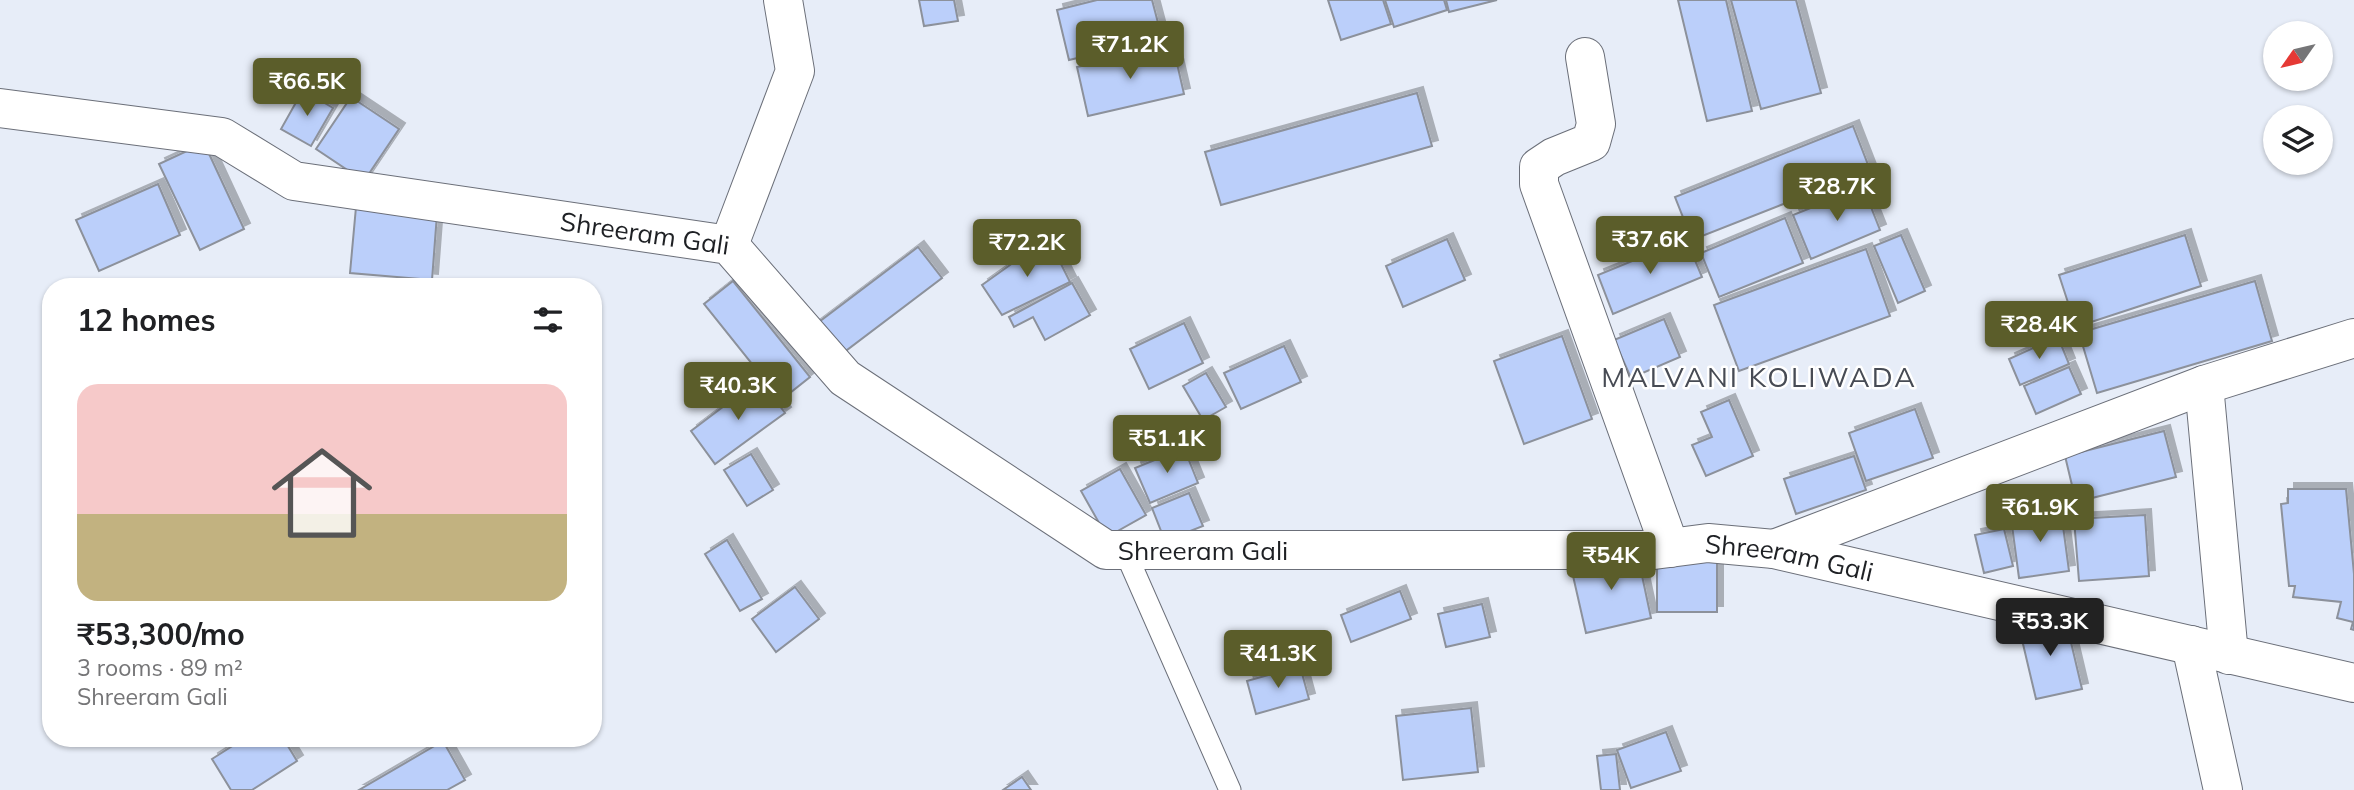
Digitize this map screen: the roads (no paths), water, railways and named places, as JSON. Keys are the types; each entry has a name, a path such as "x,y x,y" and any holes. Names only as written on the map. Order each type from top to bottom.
{"street":[{"path":"729,244 795,71 783,0"},
{"path":"1585,57 1596,124 1591,142 1554,157 1539,167 1539,184 1670,548"},
{"name":"Shreeram Gali","path":"0,108 222,137 294,181 729,244 845,378 1106,550 1670,548 1708,543 1774,549 2354,683"},
{"path":"1774,549 2204,385 2354,338"},
{"path":"2204,385 2229,655"},
{"path":"2191,645 2223,790"}],"lane":[{"path":"1124,549 1230,790"}],"district":[{"name":"MALVANI KOLIWADA","path":"1759,376"}]}
